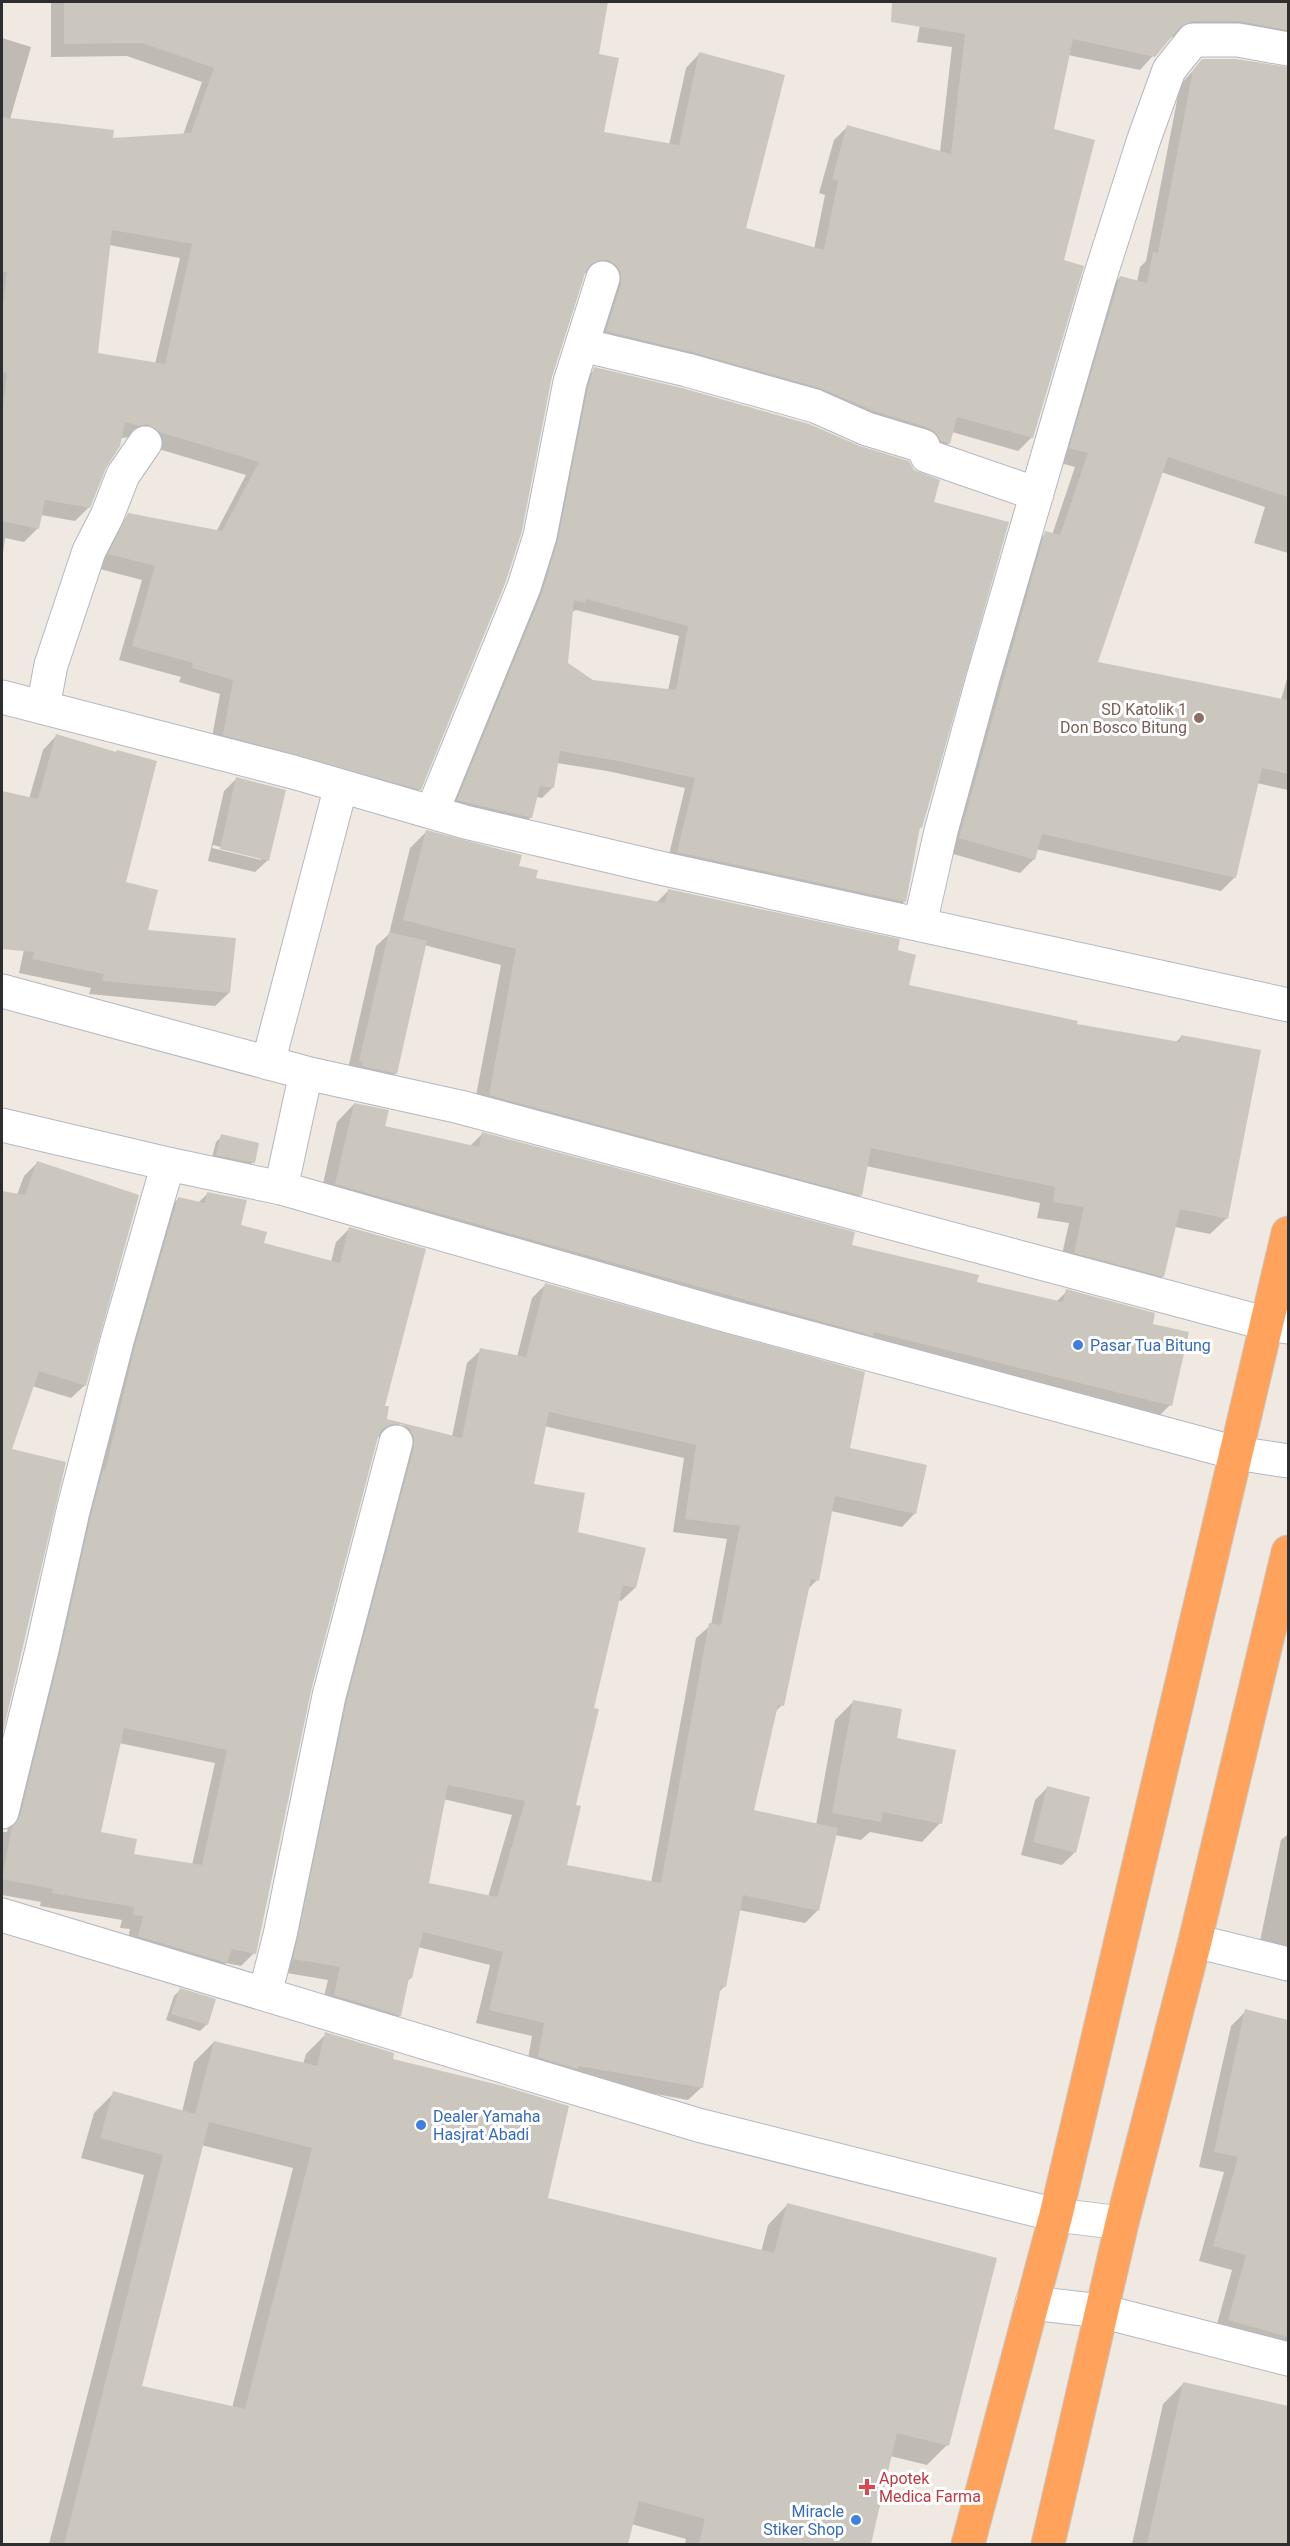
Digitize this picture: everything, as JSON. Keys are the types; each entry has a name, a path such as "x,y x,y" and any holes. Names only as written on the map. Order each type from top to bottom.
{"highway":[{"path":"968,2544 1056,2215 1236,1453 1278,1325 1288,1233"},
{"path":"1048,2544 1122,2223 1287,1569"}],"street":[{"path":"920,924 941,831 1099,280 1144,139 1169,70 1193,40 1238,40 1288,49"},
{"path":"432,812 524,587 540,536 570,382 603,278"},
{"path":"582,345 687,370 815,406 867,429 923,446 927,456 1037,494"},
{"path":"43,707 51,665 89,551 107,516 123,475 145,442"},
{"path":"2,697 341,786 465,822 660,868 1288,1005"},
{"path":"268,1063 341,786"},
{"path":"2,991 306,1073 460,1107 1278,1325"},
{"path":"281,1188 306,1073"},
{"path":"2,1125 281,1188 721,1314 1236,1453 1288,1461"},
{"path":"2,1812 73,1511 117,1341 168,1164"},
{"path":"265,1994 285,1914 329,1696 396,1443"},
{"path":"2,1916 698,2125 1056,2215 1122,2223"},
{"path":"1195,1941 1288,1964"},
{"path":"1032,2303 1101,2311 1288,2359"}],"building":[{"path":"64,2 608,2 599,54 619,58 604,132 679,145 699,52 785,75 746,228 824,250 838,181 832,179 847,125 951,154 965,34 891,22 892,2 1288,2 1288,30 1238,21 1192,21 1179,28 1155,57 1073,39 1054,129 1095,140 1064,260 1084,266 1033,438 957,417 950,444 941,441 929,428 874,411 820,388 692,352 606,331 621,284 621,273 617,266 609,260 600,260 591,264 585,272 552,376 522,531 506,581 421,790 223,735 233,680 192,668 193,663 132,646 155,566 108,554 128,513 222,531 259,462 159,432 147,424 139,426 125,422 120,446 106,468 90,508 45,500 39,529 2,521 2,415 7,373 2,372 2,314 7,272 2,272 2,117 114,130 113,138 191,133 214,68 142,43 64,44","holes":["112,230 192,244 165,364 98,353"]},
{"path":"1202,59 1236,59 1288,67 1288,497 1168,457 1098,662 1288,700 1288,774 1262,768 1236,878 1042,834 1035,860 959,838 1045,531 1060,535 1088,453 1069,448 1120,276 1147,283 1153,252 1158,253 1193,70"},
{"path":"594,367 682,388 809,424 860,446 909,461 914,470 940,480 934,502 1009,522 922,828 920,827 906,902 677,852 695,778 560,751 554,788 540,786 532,818 457,800 542,593 558,540","holes":["586,599 688,626 676,690 593,680 568,663 574,600 585,603"]},
{"path":"56,734 116,752 117,750 157,761 126,882 158,890 148,930 236,938 230,993 102,981 104,974 32,959 34,952 2,949 2,791 38,799"},
{"path":"236,777 286,790 269,861 220,849"},
{"path":"426,830 522,855 519,866 538,870 536,878 665,903 668,889 900,939 898,950 916,955 909,985 1078,1021 1077,1024 1180,1042 1181,1035 1261,1050 1228,1219 1180,1209 1164,1277 1074,1253 1084,1207 1053,1202 1055,1187 871,1148 862,1196 489,1095 516,949 403,920"},
{"path":"389,932 427,941 397,1074 362,1066 363,1062 359,1061"},
{"path":"354,1103 389,1110 385,1126 479,1147 482,1132 855,1232 852,1245 979,1275 977,1282 1063,1302 1066,1289 1155,1313 1153,1324 1189,1332 1172,1406 874,1332 873,1336 335,1184"},
{"path":"221,1134 259,1143 255,1163 216,1155"},
{"path":"37,1161 139,1195 86,1386 39,1371 12,1449 66,1462 2,1736 2,1191 25,1195"},
{"path":"207,1192 247,1200 241,1225 267,1232 264,1243 340,1263 349,1227 426,1249 385,1406 389,1406 387,1419 462,1438 480,1348 526,1357 545,1283 865,1372 850,1448 927,1465 916,1514 835,1496 819,1581 811,1579 784,1706 778,1705 754,1810 838,1828 819,1911 743,1895 726,1987 721,1986 703,2088 579,2066 578,2069 538,2057 544,2023 489,2010 503,1952 423,1932 412,1978 409,1978 401,2016 334,1995 340,1967 293,1959 347,1700 414,1447 414,1437 409,1428 401,1424 391,1424 382,1429 378,1437 311,1691 256,1954 232,1949 227,1963 138,1936 143,1916 133,1915 134,1907 52,1893 53,1889 2,1879 12,1827 20,1816 60,1654 91,1515 103,1470 105,1471 135,1346 178,1197 205,1203","holes":["549,1412 696,1445 685,1519 740,1526 721,1625 709,1623 661,1883 567,1865 581,1806 576,1805 599,1709 594,1708 623,1585 636,1588 646,1548 578,1532 585,1493 534,1484","124,1728 227,1750 202,1865 134,1854 137,1839 101,1832","448,1785 525,1801 497,1897 429,1883"]},
{"path":"853,1700 902,1709 897,1738 956,1750 942,1824 883,1812 881,1822 832,1813"},
{"path":"1047,1786 1090,1797 1076,1853 1033,1842"},
{"path":"180,1988 216,1999 208,2025 171,2014"},
{"path":"1245,2009 1288,2020 1288,2337 1228,2320 1246,2255 1213,2246 1238,2157 1214,2152"},
{"path":"325,2032 394,2053 393,2059 503,2086 569,2106 548,2198 774,2253 787,2203 997,2258 949,2446 897,2433 871,2544 699,2544 705,2519 639,2501 628,2544 64,2544 163,2155 100,2138 113,2091 195,2114 214,2041 317,2066","holes":["209,2122 312,2148 245,2409 142,2386"]},
{"path":"1183,2382 1288,2406 1288,2544 1147,2544"}],"place":[{"name":"SD Katolik 1 Don Bosco Bitung","path":"1199,718"},
{"name":"Pasar Tua Bitung","path":"1078,1345"},
{"name":"Dealer Yamaha Hasjrat Abadi","path":"421,2125"},
{"name":"Apotek Medica Farma","path":"867,2487"},
{"name":"Miracle Stiker Shop","path":"856,2520"}]}
